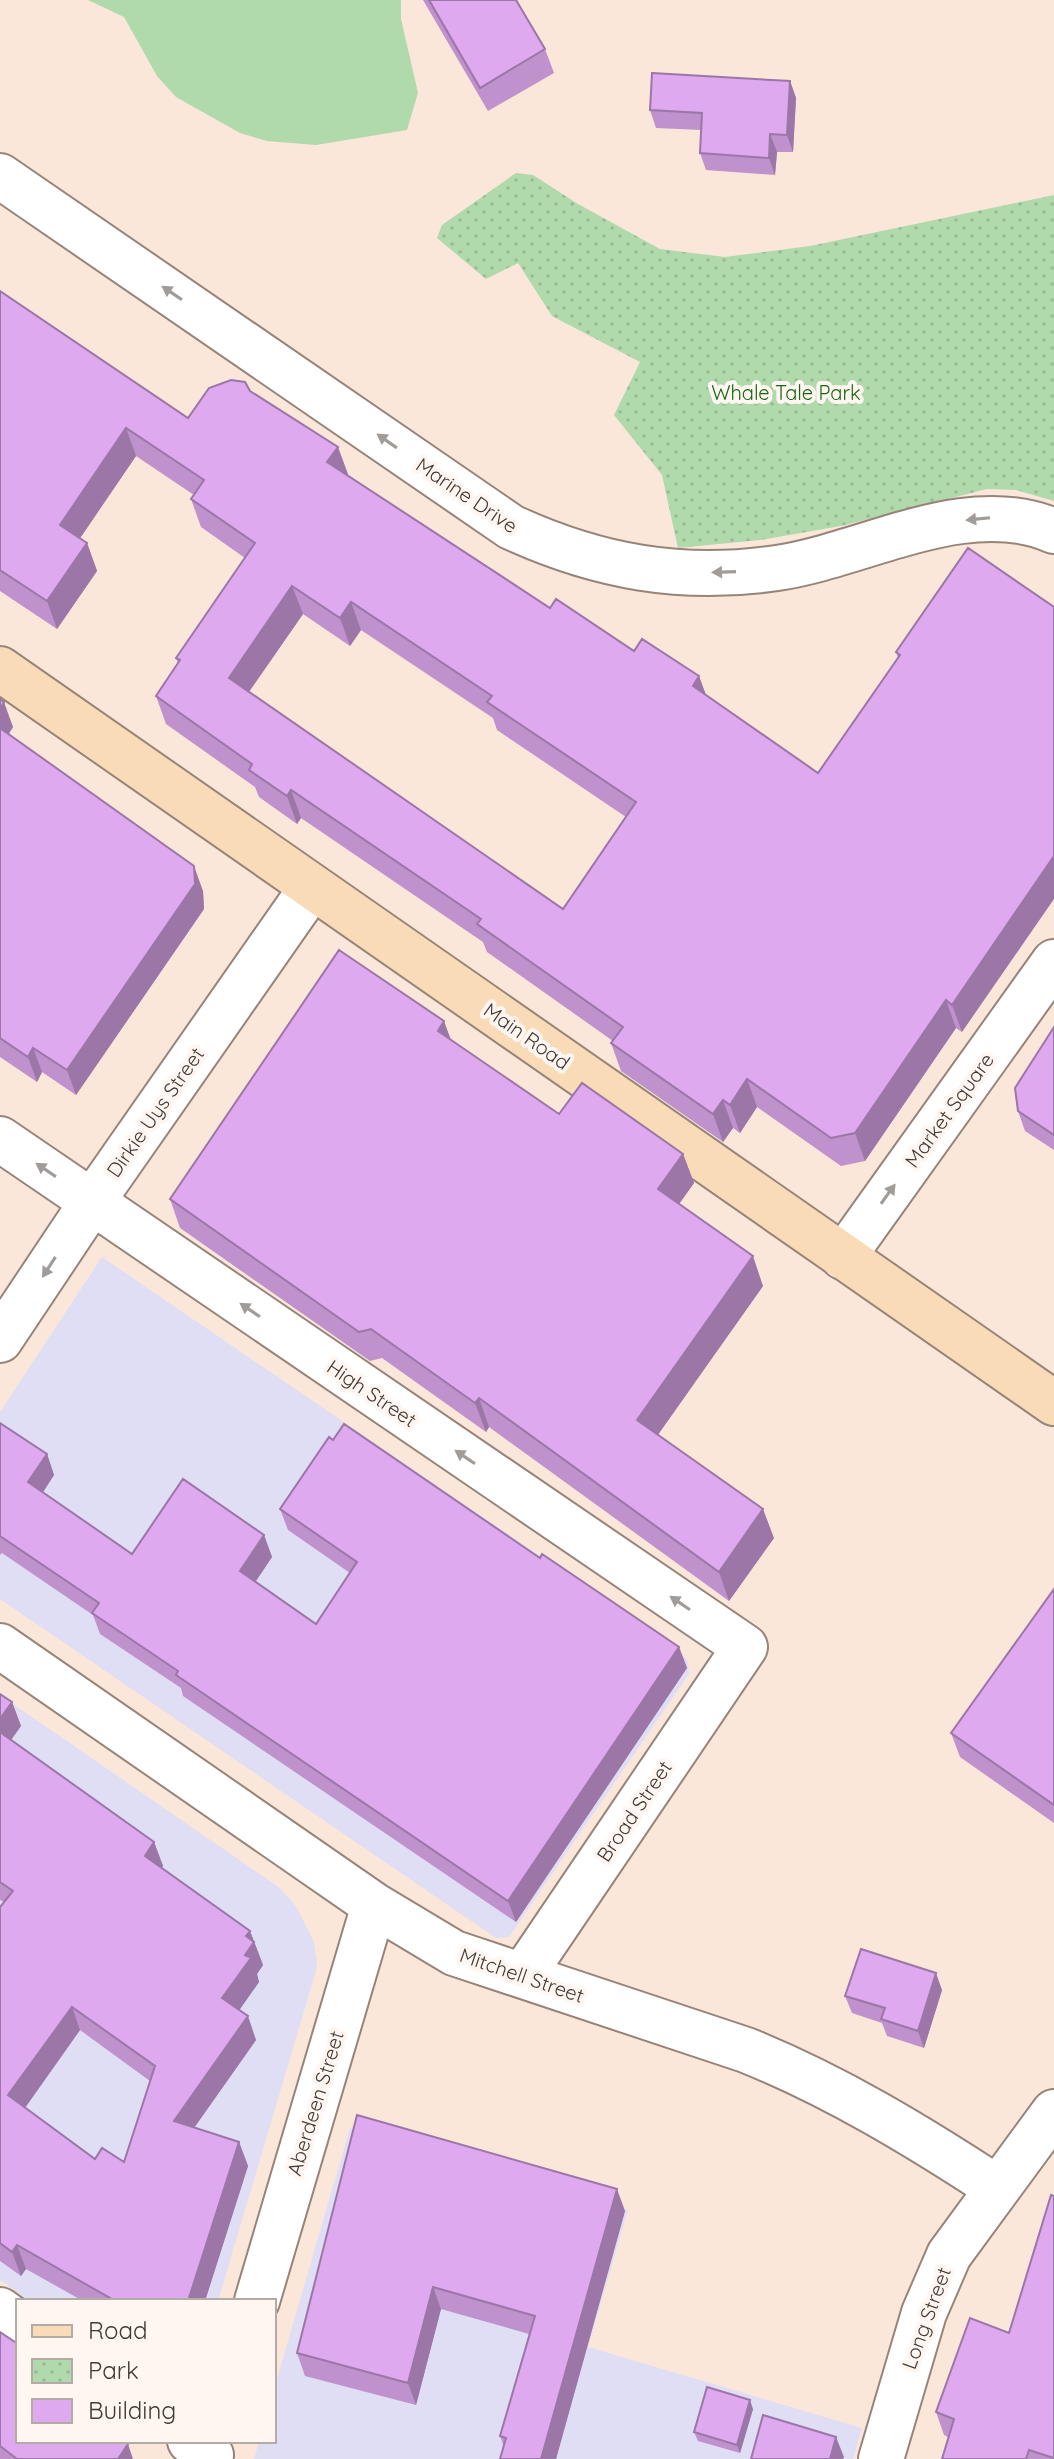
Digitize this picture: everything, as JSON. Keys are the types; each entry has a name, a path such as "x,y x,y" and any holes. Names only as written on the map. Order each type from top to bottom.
{"main road":[{"name":"Main Road","path":"0,669 1054,1403"}],"street":[{"name":"Marine Drive","path":"0,176 511,527 579,555 625,566 673,572 725,573 779,568 958,521 990,517 1018,520 1054,531"},
{"name":"Dirkie Uys Street","path":"0,1340 92,1202 312,887"},
{"name":"Market Square","path":"843,1257 1054,962"},
{"name":"High Street","path":"0,1139 745,1647"},
{"name":"Mitchell Street","path":"0,1646 374,1905 454,1953 780,2064 915,2134 997,2188"},
{"name":"Broad Street","path":"523,1975 745,1647"},
{"name":"Aberdeen Street","path":"258,2299 374,1905"},
{"name":"Long Street","path":"881,2459 924,2313 949,2255 1054,2112"}],"shaded area":[{"path":"102,1257 679,1651 688,1661 689,1674 509,1937 496,1938 0,1599 0,1412"},
{"path":"0,1695 280,1888 297,1908 314,1942 317,1964 219,2299 27,2299 0,2280"},
{"path":"350,2128 628,2210 588,2347 862,2428 853,2459 254,2459 258,2443 276,2443 276,2382"}],"green space":[{"path":"88,0 401,0 401,19 418,93 407,130 316,145 267,141 240,133 176,97 157,76 124,17"},
{"name":"Whale Tale Park","path":"516,173 533,175 578,204 660,249 725,257 810,246 1054,195 1054,501 1016,490 987,489 841,526 760,540 678,548 662,475 614,415 640,362 552,316 518,263 486,279 437,238 442,225"}],"building":[{"path":"429,0 516,0 545,49 480,88"},
{"path":"652,73 790,81 787,135 770,134 769,158 700,153 702,113 650,110"},
{"path":"0,291 188,418 209,388 231,380 245,382 250,391 338,447 327,462 550,608 556,599 634,651 642,639 699,676 693,686 818,773 900,655 896,652 968,548 1054,607 1054,856 952,1005 946,1000 855,1133 831,1138 747,1079 730,1105 723,1100 713,1114 611,1043 623,1027 477,924 481,919 291,790 287,796 249,770 252,764 156,696 180,660 176,658 255,543 191,499 204,480 126,428 60,525 87,543 47,601 0,570","holes":["292,586 340,618 351,602 492,696 487,702 636,802 563,909 229,678"]},
{"path":"0,728 194,866 195,884 67,1070 33,1048 28,1057 0,1038"},
{"path":"339,950 444,1021 438,1031 559,1114 582,1083 683,1154 658,1189 753,1256 637,1420 763,1509 719,1572 479,1398 475,1403 371,1329 359,1332 170,1199"},
{"path":"1054,1027 1054,1135 1018,1111 1015,1088"},
{"path":"0,1423 47,1454 28,1482 132,1554 183,1479 264,1535 240,1571 316,1624 357,1562 280,1509 329,1437 333,1440 344,1424 540,1558 542,1554 679,1647 508,1901 176,1675 178,1671 92,1613 99,1603 0,1536"},
{"path":"1054,1589 1054,1805 951,1733"},
{"path":"0,1694 12,1702 0,1719"},
{"path":"0,1732 154,1842 145,1856 250,1931 246,1936 254,1942 245,1955 251,1958 222,1998 248,2016 174,2121 239,2142 189,2299 110,2299 17,2245 12,2252 0,2243 0,1907 13,1891 0,1882","holes":["72,2007 155,2066 124,2162 102,2148 95,2159 8,2095"]},
{"path":"861,1949 936,1973 918,2031 881,2019 885,2008 845,1996"},
{"path":"357,2115 617,2189 541,2459 500,2459 506,2438 500,2436 535,2316 433,2287 408,2383 297,2353"},
{"path":"1051,2195 1054,2196 1054,2458 1029,2450 1026,2459 942,2459 954,2419 936,2412 970,2318 1009,2333"},
{"path":"0,2332 16,2343 16,2443 128,2444 118,2459 17,2459 0,2446"},
{"path":"707,2387 750,2400 737,2445 694,2432"},
{"path":"763,2415 836,2437 830,2459 751,2459"}]}
